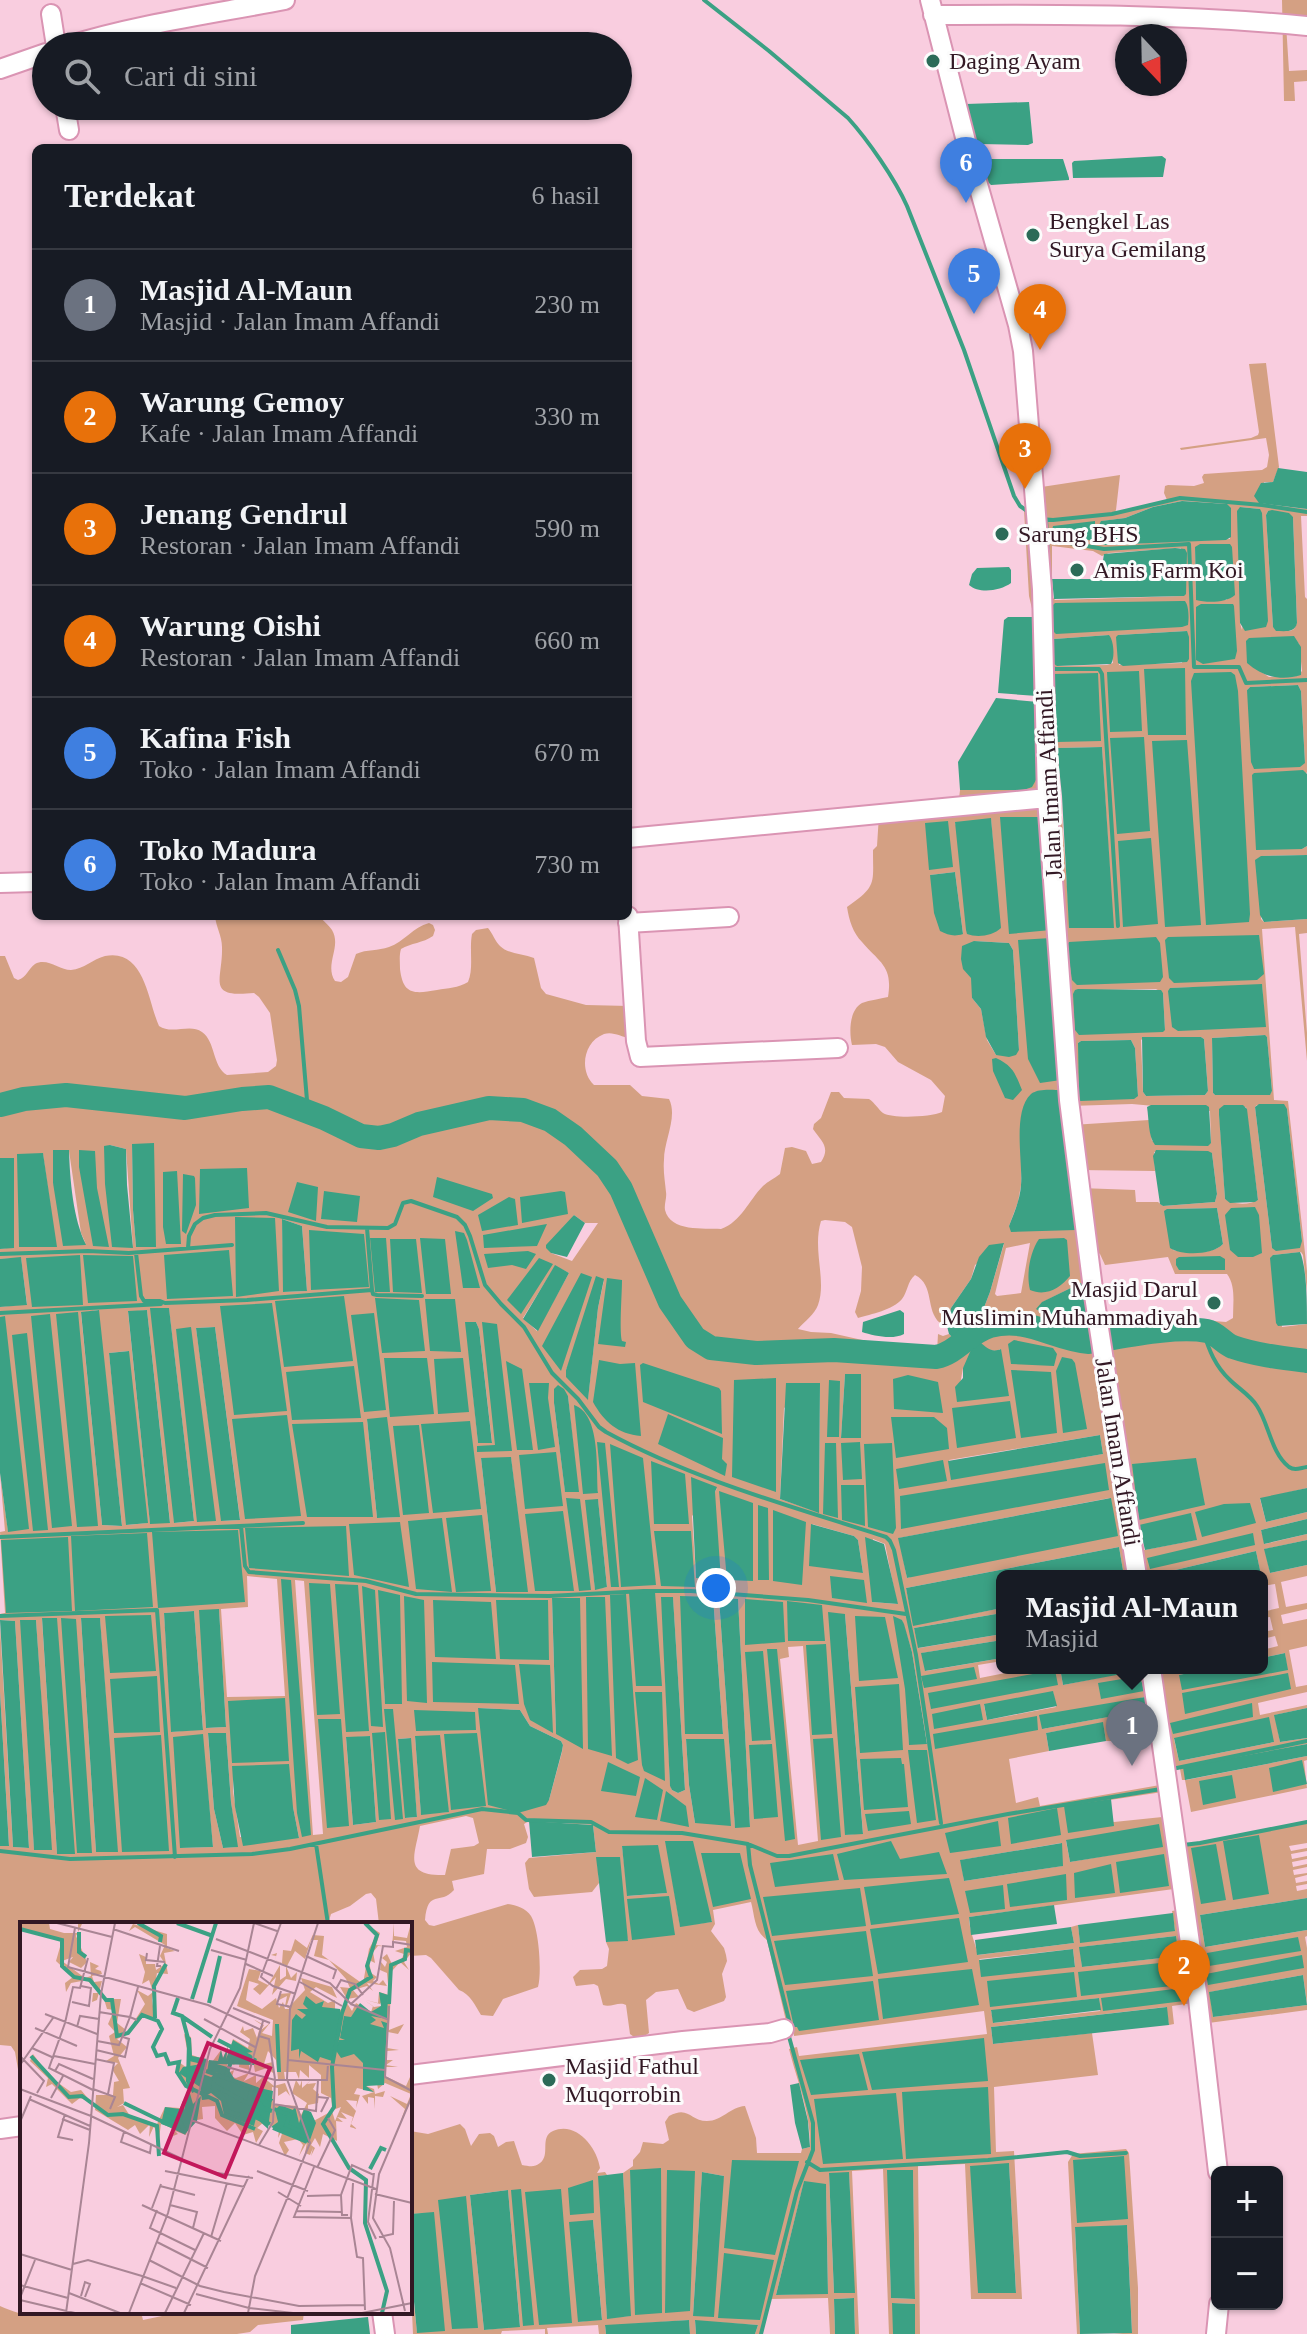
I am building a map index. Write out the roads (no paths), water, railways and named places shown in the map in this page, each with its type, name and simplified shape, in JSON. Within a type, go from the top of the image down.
[{"type":"street","points":[[114,32],[285,0]]},
{"type":"street","points":[[931,8],[1036,7],[1307,26]]},
{"type":"street","name":"Jalan Imam Affandi","points":[[931,8],[1018,325],[1027,386],[1042,589],[1047,798],[1069,1100],[1102,1351],[1136,1570]]},
{"type":"street","points":[[51,14],[54,32]]},
{"type":"street","points":[[0,69],[32,58]]},
{"type":"street","points":[[67,120],[69,130]]},
{"type":"street","points":[[632,838],[1047,798]]},
{"type":"street","points":[[0,883],[32,882]]},
{"type":"street","points":[[632,920],[729,917]]},
{"type":"street","points":[[628,920],[636,1041],[640,1057],[838,1048]]},
{"type":"street","points":[[1152,1674],[1198,1999],[1217,2166]]},
{"type":"street","points":[[412,2075],[784,2029]]},
{"type":"street","points":[[0,2129],[20,2126]]},
{"type":"street","points":[[1216,2334],[1218,2310]]},
{"type":"street","points":[[382,2314],[385,2334]]},
{"type":"waterway","points":[[704,0],[848,118],[888,172],[907,206],[964,350],[1014,496],[1020,506],[1030,513]]},
{"type":"waterway","points":[[1041,519],[1112,514],[1180,498],[1307,512]]},
{"type":"waterway","points":[[1046,520],[1048,553]]},
{"type":"waterway","points":[[1047,539],[1104,549],[1189,544],[1194,667],[1239,667],[1246,683],[1307,680]]},
{"type":"waterway","points":[[1051,666],[1055,669],[1099,669],[1102,674],[1118,926]]},
{"type":"waterway","points":[[278,950],[299,1006],[308,1112]]},
{"type":"waterway","points":[[0,1105],[66,1095],[185,1108],[269,1097],[361,1136],[379,1138],[419,1124],[489,1108],[523,1110],[550,1120],[573,1136],[607,1168],[621,1189],[670,1302],[695,1338],[711,1348],[756,1353],[834,1350],[936,1357],[990,1326],[1016,1324],[1089,1342],[1164,1331],[1207,1331],[1242,1350],[1307,1361]]},
{"type":"waterway","points":[[188,1248],[195,1224],[215,1215],[266,1213],[327,1227],[388,1228],[395,1224],[403,1203],[411,1201],[457,1217],[470,1236],[485,1285],[524,1327],[552,1373],[578,1399],[599,1427],[639,1449],[708,1478],[886,1537],[894,1550],[916,1655],[941,1823]]},
{"type":"waterway","points":[[367,1228],[372,1290]]},
{"type":"waterway","points":[[0,1254],[129,1253],[232,1245]]},
{"type":"waterway","points":[[136,1253],[144,1301],[247,1300],[372,1290],[377,1295],[422,1296]]},
{"type":"waterway","points":[[0,1313],[161,1304]]},
{"type":"waterway","points":[[1203,1331],[1220,1369],[1257,1406],[1283,1461],[1293,1469],[1307,1467]]},
{"type":"waterway","points":[[0,1537],[303,1523]]},
{"type":"waterway","points":[[241,1526],[245,1566],[249,1572],[366,1581],[416,1594],[549,1596],[691,1591],[808,1600],[906,1614]]},
{"type":"waterway","points":[[0,1616],[157,1610],[175,1857]]},
{"type":"waterway","points":[[1172,1769],[1307,1741]]},
{"type":"waterway","points":[[0,1851],[70,1859],[252,1854],[482,1809],[518,1813],[526,1820],[591,1822],[609,1832],[682,1833],[748,1844],[777,1856],[789,1856],[1008,1814],[1161,1789]]},
{"type":"waterway","points":[[1183,1845],[1307,1822]]},
{"type":"waterway","points":[[316,1844],[328,1922]]},
{"type":"waterway","points":[[748,1844],[750,1865],[790,2024]]},
{"type":"waterway","points":[[761,2334],[797,2191],[813,2150],[813,2123],[788,2033]]},
{"type":"waterway","points":[[807,2162],[820,2170],[1067,2152],[1080,2156],[1126,2153]]},
{"type":"place","name":"Daging Ayam","points":[[933,61]]},
{"type":"place","name":"Toko Madura","points":[[966,203]]},
{"type":"place","name":"Bengkel Las Surya Gemilang","points":[[1033,235]]},
{"type":"place","name":"Kafina Fish","points":[[974,314]]},
{"type":"place","name":"Warung Oishi","points":[[1040,350]]},
{"type":"place","name":"Jenang Gendrul","points":[[1025,489]]},
{"type":"place","name":"Sarung BHS","points":[[1002,534]]},
{"type":"place","name":"Amis Farm Koi","points":[[1077,570]]},
{"type":"place","name":"Masjid Darul Muslimin Muhammadiyah","points":[[1214,1303]]},
{"type":"place","name":"Masjid Al-Maun","points":[[1132,1766]]},
{"type":"place","name":"Warung Gemoy","points":[[1184,2006]]},
{"type":"place","name":"Masjid Fathul Muqorrobin","points":[[549,2080]]}]
